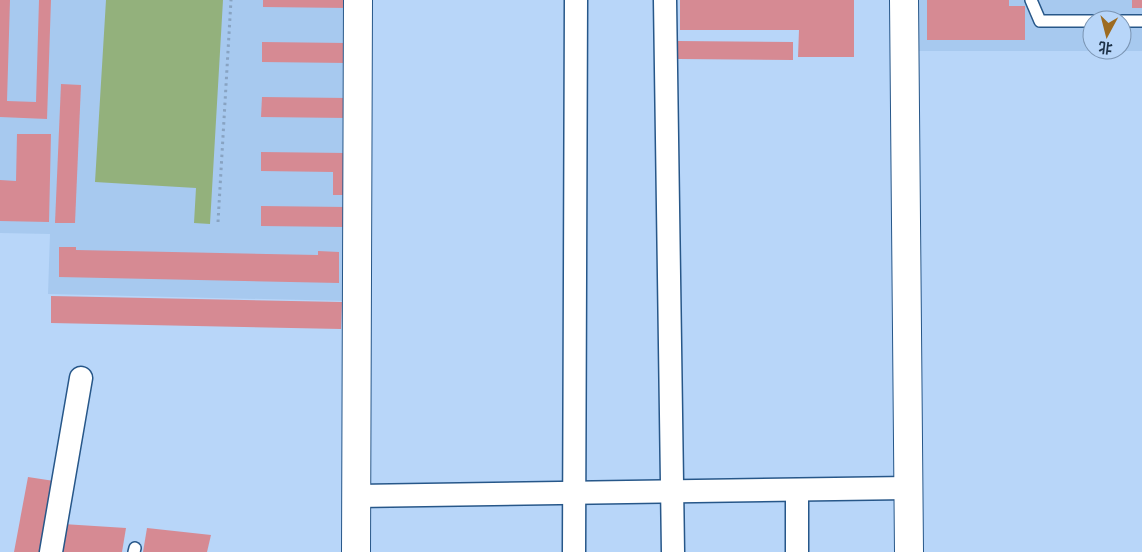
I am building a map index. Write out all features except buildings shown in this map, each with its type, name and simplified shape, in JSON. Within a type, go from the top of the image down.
[{"type":"street","points":[[356,552],[358,0]]},
{"type":"street","points":[[574,552],[576,0]]},
{"type":"street","points":[[666,0],[673,552]]},
{"type":"street","points":[[904,0],[909,552]]},
{"type":"street","points":[[51,552],[81,378]]},
{"type":"street","points":[[357,496],[908,488]]},
{"type":"street","points":[[797,490],[797,552]]},
{"type":"lane","points":[[1031,0],[1040,21],[1082,21]]},
{"type":"path","points":[[218,222],[230,0]]},
{"type":"shaded area","points":[[0,0],[350,0],[346,301],[48,294],[50,234],[0,233]]},
{"type":"shaded area","points":[[916,0],[1142,0],[1142,51],[1132,51],[1132,10],[1082,10],[1082,51],[917,51]]},
{"type":"green space","points":[[106,0],[223,0],[210,224],[194,223],[196,188],[95,182]]}]
